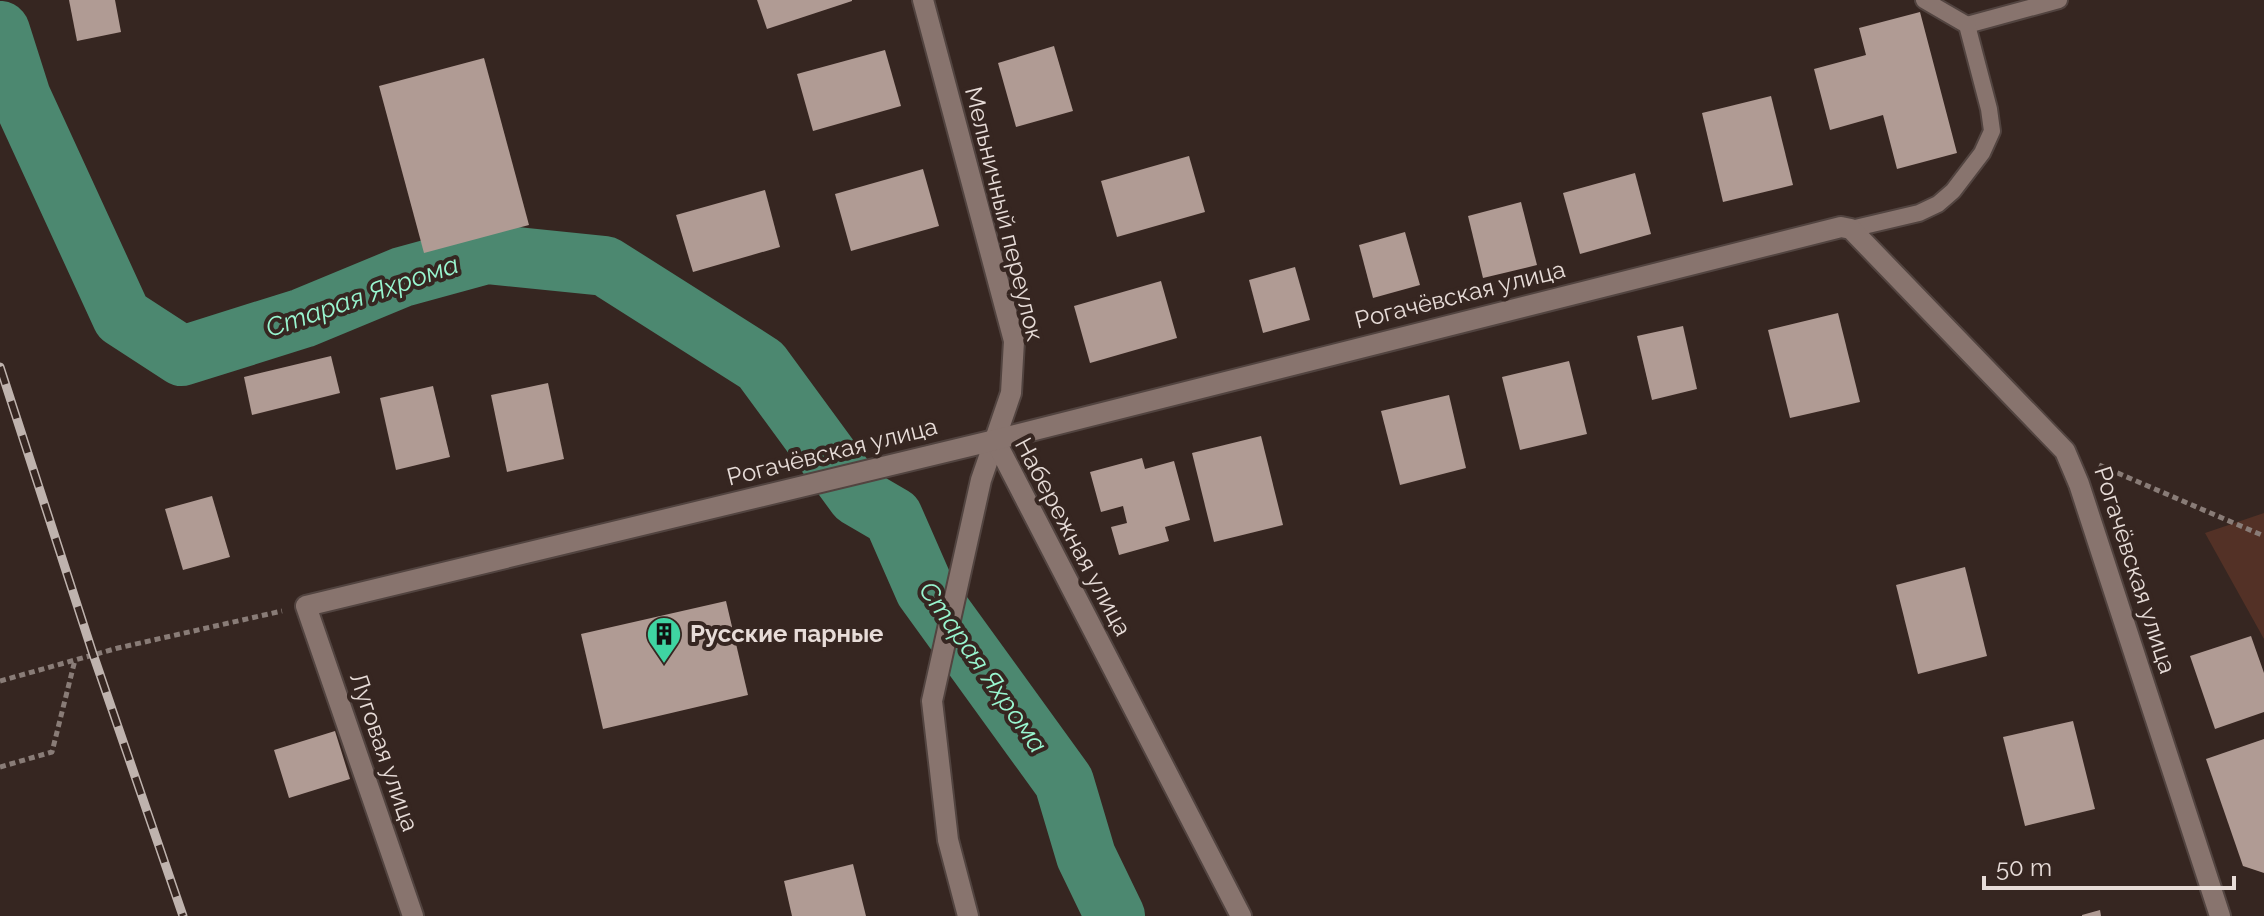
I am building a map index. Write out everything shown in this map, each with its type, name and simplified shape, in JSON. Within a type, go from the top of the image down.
[{"type":"street","name":"Мельничный переулок","points":[[923,0],[1014,341],[1011,393],[995,440]]},
{"type":"street","name":"Рогачёвская улица","points":[[306,606],[995,440],[1841,227],[1851,229],[2065,451],[2076,475],[2220,916]]},
{"type":"street","name":"Набережная улица","points":[[968,916],[948,840],[932,701],[981,480],[995,440]]},
{"type":"street","name":"Набережная улица","points":[[995,440],[1241,916]]},
{"type":"street","name":"Луговая улица","points":[[306,606],[413,916]]},
{"type":"lane","points":[[1851,229],[1919,213],[1938,204],[1953,191],[1982,153],[1992,131],[1967,25],[1924,0]]},
{"type":"lane","points":[[1967,25],[2059,0]]},
{"type":"path","points":[[2065,451],[2264,536]]},
{"type":"path","points":[[0,681],[118,648],[306,606]]},
{"type":"path","points":[[0,767],[52,752],[75,660]]},
{"type":"shaded area","points":[[2264,513],[2264,639],[2205,533]]},
{"type":"building","points":[[69,0],[115,0],[121,32],[77,41]]},
{"type":"building","points":[[757,0],[852,0],[852,1],[767,29]]},
{"type":"building","points":[[1920,12],[1957,153],[1897,169],[1883,115],[1830,130],[1814,69],[1866,55],[1859,28]]},
{"type":"building","points":[[1054,46],[1073,111],[1016,127],[998,63]]},
{"type":"building","points":[[885,50],[901,106],[813,131],[797,74]]},
{"type":"building","points":[[484,58],[529,225],[424,253],[379,86]]},
{"type":"building","points":[[1771,96],[1793,185],[1723,202],[1702,113]]},
{"type":"building","points":[[1189,156],[1205,212],[1117,237],[1101,181]]},
{"type":"building","points":[[923,169],[939,226],[851,251],[835,194]]},
{"type":"building","points":[[1635,173],[1651,234],[1580,254],[1563,193]]},
{"type":"building","points":[[765,190],[780,247],[693,272],[676,215]]},
{"type":"building","points":[[1521,202],[1537,265],[1483,278],[1468,216]]},
{"type":"building","points":[[1405,232],[1420,285],[1373,298],[1359,245]]},
{"type":"building","points":[[1295,267],[1310,320],[1263,333],[1249,280]]},
{"type":"building","points":[[1161,281],[1177,338],[1090,363],[1074,306]]},
{"type":"building","points":[[1838,313],[1860,402],[1790,418],[1768,330]]},
{"type":"building","points":[[1683,326],[1697,389],[1652,400],[1637,336]]},
{"type":"building","points":[[331,356],[340,393],[252,415],[244,377]]},
{"type":"building","points":[[1569,361],[1587,434],[1520,450],[1502,377]]},
{"type":"building","points":[[548,383],[564,459],[507,472],[491,395]]},
{"type":"building","points":[[433,386],[450,457],[396,470],[380,398]]},
{"type":"building","points":[[1449,395],[1466,468],[1400,485],[1381,411]]},
{"type":"building","points":[[1261,436],[1283,525],[1214,542],[1192,453]]},
{"type":"building","points":[[1142,458],[1145,469],[1174,461],[1190,520],[1165,527],[1169,541],[1119,555],[1111,527],[1127,523],[1123,506],[1101,512],[1090,472]]},
{"type":"building","points":[[212,496],[230,557],[183,570],[165,509]]},
{"type":"building","points":[[1965,567],[1987,656],[1918,674],[1896,585]]},
{"type":"building","name":"Русские парные","points":[[726,601],[748,695],[603,729],[581,634]]},
{"type":"building","points":[[2251,636],[2264,673],[2264,712],[2215,729],[2190,656]]},
{"type":"building","points":[[2073,721],[2095,809],[2025,826],[2003,737]]},
{"type":"building","points":[[335,731],[350,779],[289,798],[274,750]]},
{"type":"building","points":[[2264,739],[2264,873],[2243,866],[2206,759]]},
{"type":"building","points":[[853,864],[866,916],[792,916],[784,881]]},
{"type":"building","points":[[2100,910],[2101,916],[2082,916],[2082,915]]},
{"type":"waterway","name":"Старая Яхрома","points":[[0,31],[21,97],[122,317],[182,356],[303,318],[402,277],[486,254],[605,266],[761,365],[857,496],[893,517],[925,590],[1064,782],[1086,856],[1115,916]]},
{"type":"railway","points":[[0,367],[93,654],[183,916]]},
{"type":"place","name":"Русские парные","points":[[664,665]]}]
